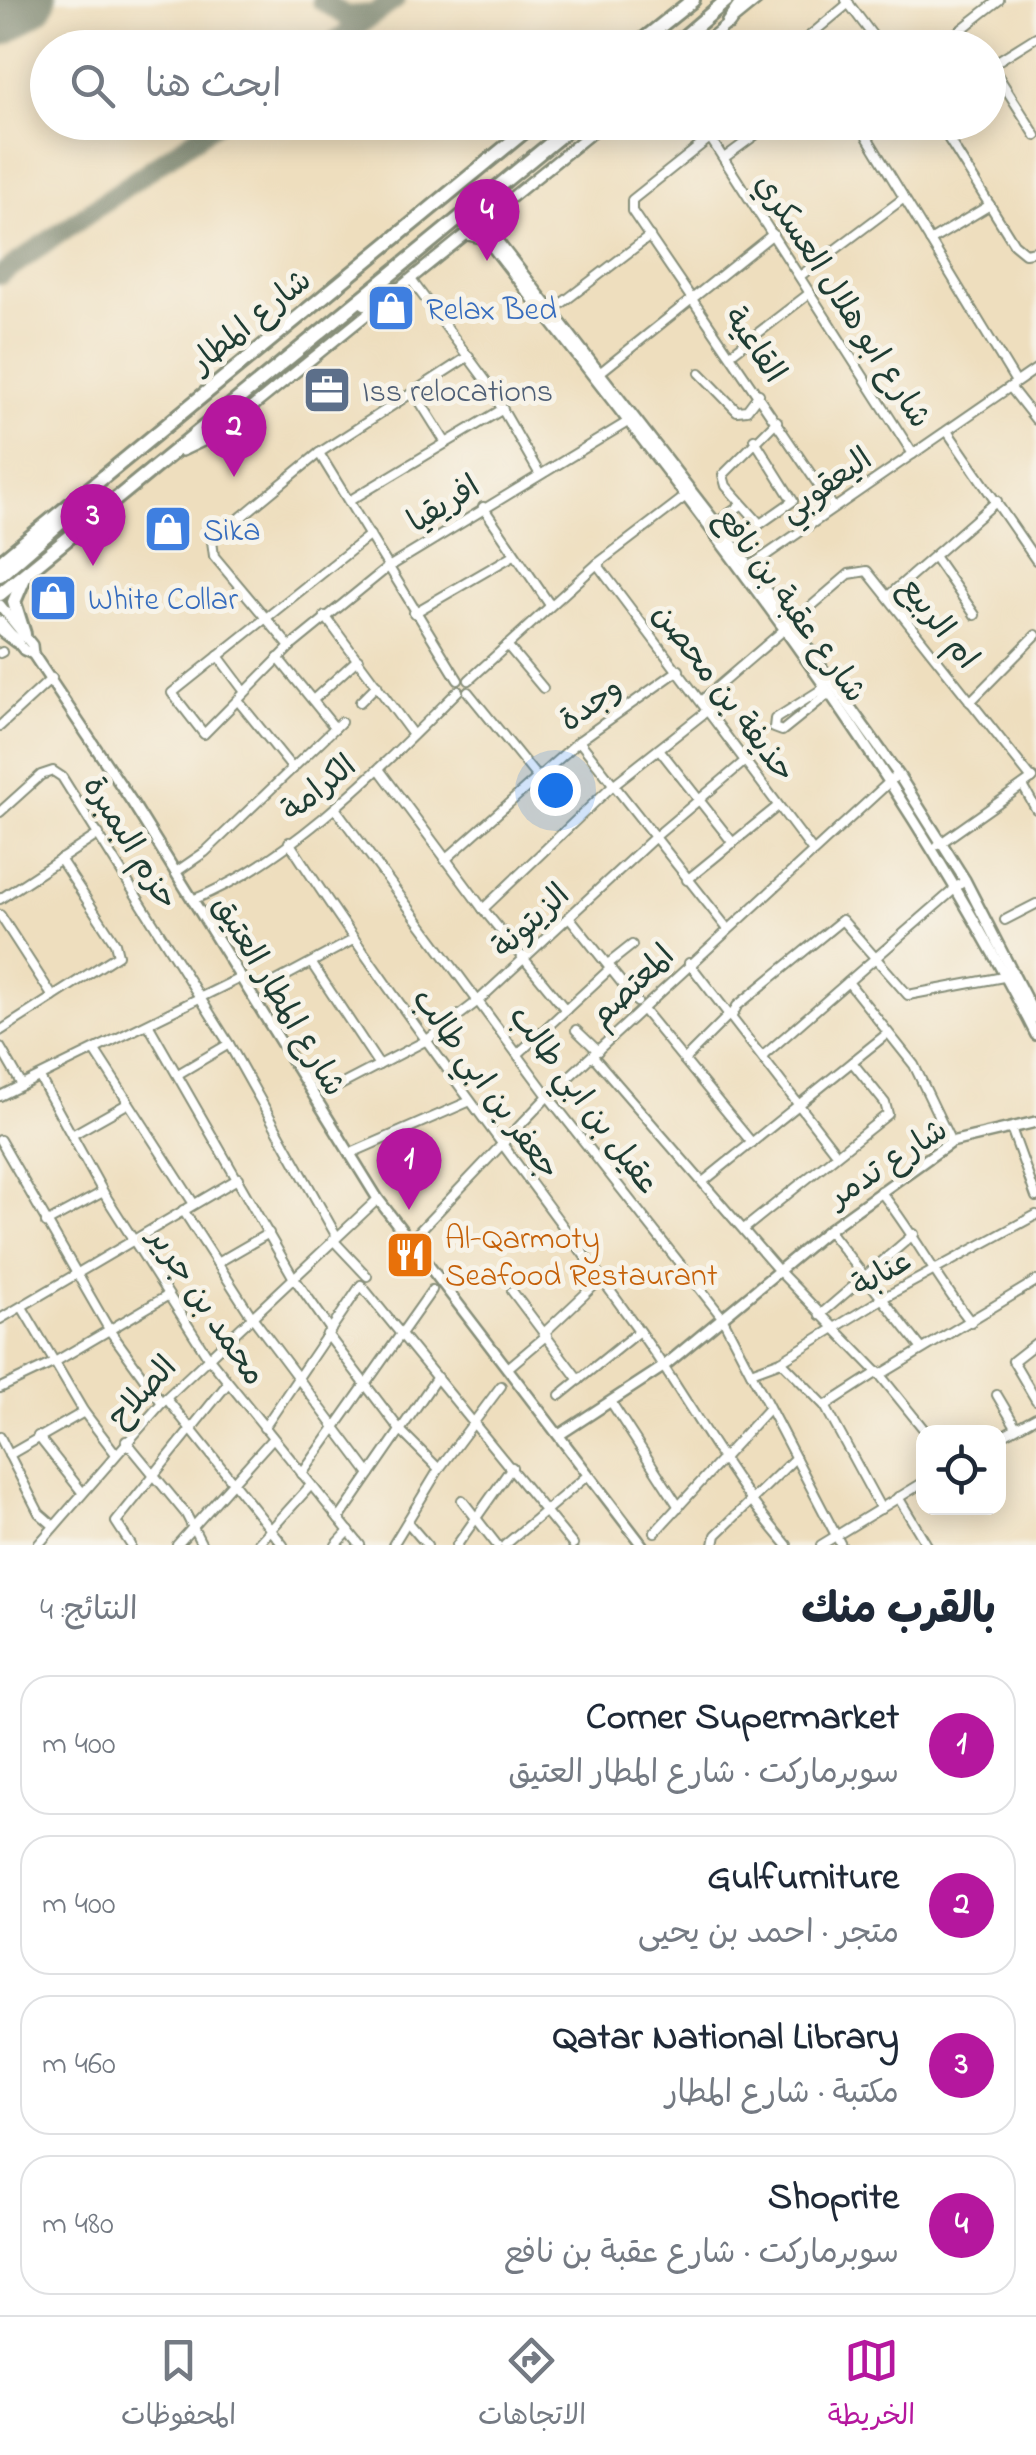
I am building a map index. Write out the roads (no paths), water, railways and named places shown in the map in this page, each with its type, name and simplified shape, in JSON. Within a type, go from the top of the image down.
[{"type":"highway","points":[[656,30],[693,0]]},
{"type":"highway","points":[[692,30],[727,0]]},
{"type":"highway","points":[[728,23],[744,0]]},
{"type":"highway","name":"شارع المطار","points":[[0,562],[514,140]]},
{"type":"highway","name":"شارع المطار","points":[[0,594],[555,140]]},
{"type":"highway","points":[[332,321],[380,294],[408,284]]},
{"type":"highway","points":[[0,575],[89,498],[127,456]]},
{"type":"highway","points":[[20,638],[14,598],[35,562]]},
{"type":"highway","points":[[0,628],[20,638]]},
{"type":"street","points":[[720,30],[757,0]]},
{"type":"street","points":[[961,30],[999,0]]},
{"type":"street","points":[[815,30],[847,2],[868,30]]},
{"type":"street","points":[[1006,56],[1036,37]]},
{"type":"street","points":[[1006,90],[1036,136]]},
{"type":"street","name":"شارع المطار","points":[[154,465],[220,434],[583,140]]},
{"type":"street","name":"القاعية","points":[[708,140],[632,200],[632,211],[834,508]]},
{"type":"street","name":"شارع ابو هلال العسكري","points":[[712,140],[913,454]]},
{"type":"street","points":[[724,158],[748,140]]},
{"type":"street","points":[[869,140],[1036,420]]},
{"type":"street","points":[[949,140],[1020,250],[1036,251]]},
{"type":"street","points":[[800,276],[904,198]]},
{"type":"street","points":[[930,241],[990,206]]},
{"type":"street","name":"شارع عقبة بن نافع","points":[[490,215],[492,234],[746,570],[938,845],[1010,976],[1036,1035]]},
{"type":"street","name":"شارع عقبة بن نافع","points":[[468,234],[486,239],[549,313]]},
{"type":"street","points":[[597,375],[772,234]]},
{"type":"street","points":[[549,313],[650,236]]},
{"type":"street","points":[[408,284],[469,356],[539,473]]},
{"type":"street","points":[[732,353],[810,293]]},
{"type":"street","points":[[290,647],[214,556],[212,541],[319,452],[469,356]]},
{"type":"street","name":"اليعقوبي","points":[[746,570],[1036,369]]},
{"type":"street","points":[[700,374],[737,412],[747,410],[759,394]]},
{"type":"street","points":[[414,392],[446,444]]},
{"type":"street","points":[[349,501],[503,409]]},
{"type":"street","name":"افريقيا","points":[[218,656],[172,693],[204,734],[290,647],[387,568],[630,420]]},
{"type":"street","points":[[754,439],[793,501],[760,524],[741,505],[723,476],[754,439],[777,421]]},
{"type":"street","points":[[948,430],[1036,560]]},
{"type":"street","points":[[319,452],[414,613],[463,680],[463,692],[536,776]]},
{"type":"street","points":[[463,680],[597,564],[687,495]]},
{"type":"street","points":[[888,596],[997,502]]},
{"type":"street","points":[[712,526],[741,505]]},
{"type":"street","points":[[483,507],[550,605]]},
{"type":"street","points":[[245,692],[218,656],[370,535]]},
{"type":"street","points":[[414,613],[514,554]]},
{"type":"street","points":[[934,556],[975,615]]},
{"type":"street","name":"حذيفة بن محصن","points":[[597,564],[812,850]]},
{"type":"street","name":"ام الربيع","points":[[702,700],[855,571],[867,571],[1034,777]]},
{"type":"street","name":"شارع المطار العتيق","points":[[0,605],[20,638]]},
{"type":"street","points":[[325,616],[413,735]]},
{"type":"street","name":"شارع المطار العتيق","points":[[0,620],[52,678],[378,1199],[642,1545]]},
{"type":"street","name":"شارع عقبة بن نافع","points":[[786,626],[826,691],[893,778]]},
{"type":"street","points":[[970,702],[1036,635]]},
{"type":"street","points":[[507,645],[543,688]]},
{"type":"street","points":[[278,658],[312,700],[358,659]]},
{"type":"street","name":"وجدة","points":[[445,860],[578,741],[678,670]]},
{"type":"street","points":[[0,726],[52,678]]},
{"type":"street","points":[[360,702],[378,685]]},
{"type":"street","points":[[826,691],[784,730],[774,728],[776,719],[826,691]]},
{"type":"street","name":"الكرامة","points":[[192,900],[289,842],[334,808],[463,692]]},
{"type":"street","name":"الكرامة","points":[[176,872],[205,852],[338,725],[312,700]]},
{"type":"street","points":[[239,702],[293,769]]},
{"type":"street","points":[[482,909],[613,785],[708,710]]},
{"type":"street","points":[[578,741],[727,928]]},
{"type":"street","points":[[660,749],[733,843]]},
{"type":"street","name":"الزيتونة","points":[[331,1090],[427,1040],[478,1001],[745,761]]},
{"type":"street","points":[[379,770],[482,909],[566,1010]]},
{"type":"street","name":"حزم البمبرة","points":[[0,812],[42,775],[53,772],[62,777],[229,1044],[335,1238],[367,1276]]},
{"type":"street","points":[[938,845],[1034,777]]},
{"type":"street","name":"المعتصم","points":[[408,1242],[548,1096],[893,778]]},
{"type":"street","points":[[1023,786],[1036,808]]},
{"type":"street","points":[[687,880],[778,806]]},
{"type":"street","name":"عقيل بن ابي طالب","points":[[334,808],[548,1096],[722,1317],[841,1545]]},
{"type":"street","points":[[0,899],[99,834]]},
{"type":"street","name":"جعفر بن ابي طالب","points":[[289,842],[353,940],[498,1144],[639,1331],[720,1461],[787,1545]]},
{"type":"street","points":[[0,1030],[113,960],[118,951],[60,859]]},
{"type":"street","points":[[764,1055],[961,883]]},
{"type":"street","points":[[1005,920],[1036,904]]},
{"type":"street","points":[[0,915],[53,997]]},
{"type":"street","points":[[570,918],[637,1002]]},
{"type":"street","points":[[684,1060],[737,1006],[837,921],[850,924],[901,991],[917,997],[1010,976]]},
{"type":"street","points":[[270,985],[353,940]]},
{"type":"street","points":[[518,1054],[632,945]]},
{"type":"street","points":[[689,963],[764,1055],[836,1153]]},
{"type":"street","points":[[312,964],[379,1065]]},
{"type":"street","name":"شارع عقبة بن نافع","points":[[1010,976],[1036,1018]]},
{"type":"street","points":[[0,1096],[240,978]]},
{"type":"street","points":[[848,982],[914,1064],[951,1142]]},
{"type":"street","points":[[1024,994],[1036,987]]},
{"type":"street","points":[[644,1011],[752,1144]]},
{"type":"street","points":[[149,1026],[292,1276],[365,1385],[400,1430],[439,1470]]},
{"type":"street","points":[[576,1030],[778,1270],[879,1373],[920,1425]]},
{"type":"street","points":[[704,1181],[888,1033]]},
{"type":"street","points":[[178,1074],[229,1044]]},
{"type":"street","points":[[0,1046],[22,1085]]},
{"type":"street","points":[[96,1052],[194,1204]]},
{"type":"street","points":[[744,1229],[888,1110],[852,1062]]},
{"type":"street","name":"محمد بن جرير","points":[[40,1078],[166,1296],[228,1383],[360,1545]]},
{"type":"street","points":[[348,1154],[468,1102]]},
{"type":"street","points":[[72,1135],[127,1104]]},
{"type":"street","name":"شارع تدمر","points":[[559,1435],[663,1366],[828,1230],[951,1142],[1036,1122]]},
{"type":"street","points":[[1011,1128],[1036,1197]]},
{"type":"street","points":[[0,1140],[110,1331],[282,1545]]},
{"type":"street","points":[[0,1319],[239,1178]]},
{"type":"street","points":[[880,1191],[914,1234],[932,1272],[971,1322]]},
{"type":"street","points":[[46,1222],[103,1192]]},
{"type":"street","name":"الصلاح","points":[[38,1545],[164,1400],[250,1314],[378,1199]]},
{"type":"street","points":[[182,1210],[250,1314],[370,1474]]},
{"type":"street","name":"عنابة","points":[[750,1372],[782,1361],[883,1298],[1036,1215]]},
{"type":"street","points":[[828,1230],[922,1349]]},
{"type":"street","points":[[216,1263],[268,1233]]},
{"type":"street","points":[[820,1315],[914,1234]]},
{"type":"street","points":[[509,1367],[600,1280]]},
{"type":"street","points":[[825,1406],[1036,1281]]},
{"type":"street","points":[[264,1428],[361,1285],[571,1544]]},
{"type":"street","points":[[302,1474],[432,1290]]},
{"type":"street","points":[[512,1291],[579,1380]]},
{"type":"street","points":[[0,1388],[53,1364],[166,1296]]},
{"type":"street","points":[[22,1306],[53,1364],[116,1454]]},
{"type":"street","points":[[560,1395],[639,1331]]},
{"type":"street","points":[[1036,1343],[1013,1361],[1036,1400]]},
{"type":"street","points":[[782,1361],[825,1406],[881,1509]]},
{"type":"street","points":[[339,1520],[437,1377]]},
{"type":"street","points":[[130,1545],[116,1522],[228,1383]]},
{"type":"street","points":[[393,1545],[439,1470],[501,1386]]},
{"type":"street","points":[[997,1396],[1016,1427]]},
{"type":"street","points":[[611,1402],[679,1507]]},
{"type":"street","points":[[654,1532],[769,1408]]},
{"type":"street","points":[[9,1455],[84,1412]]},
{"type":"street","points":[[1006,1433],[1036,1417]]},
{"type":"street","points":[[38,1436],[82,1492]]},
{"type":"street","points":[[0,1438],[57,1545]]},
{"type":"street","points":[[177,1545],[272,1439]]},
{"type":"street","points":[[126,1441],[186,1514],[202,1545]]},
{"type":"street","points":[[714,1545],[713,1538],[795,1458]]},
{"type":"street","points":[[457,1545],[512,1468]]},
{"type":"street","points":[[506,1545],[588,1475]]},
{"type":"street","points":[[257,1545],[311,1485]]},
{"type":"street","points":[[821,1545],[916,1487]]},
{"type":"street","points":[[898,1497],[927,1545]]},
{"type":"street","points":[[462,1500],[497,1545]]},
{"type":"street","points":[[408,1522],[427,1545]]},
{"type":"street","points":[[336,1545],[349,1531]]},
{"type":"place","name":"Shoprite","points":[[487,261]]},
{"type":"place","name":"Relax Bed","points":[[391,308]]},
{"type":"place","name":"Iss relocations","points":[[327,390]]},
{"type":"place","name":"Gulfurniture","points":[[234,477]]},
{"type":"place","name":"Sika","points":[[168,529]]},
{"type":"place","name":"Qatar National Library","points":[[93,566]]},
{"type":"place","name":"White Collar","points":[[53,598]]},
{"type":"place","name":"Corner Supermarket","points":[[409,1210]]},
{"type":"place","name":"Al-Qarmoty Seafood Restaurant","points":[[410,1255]]}]
